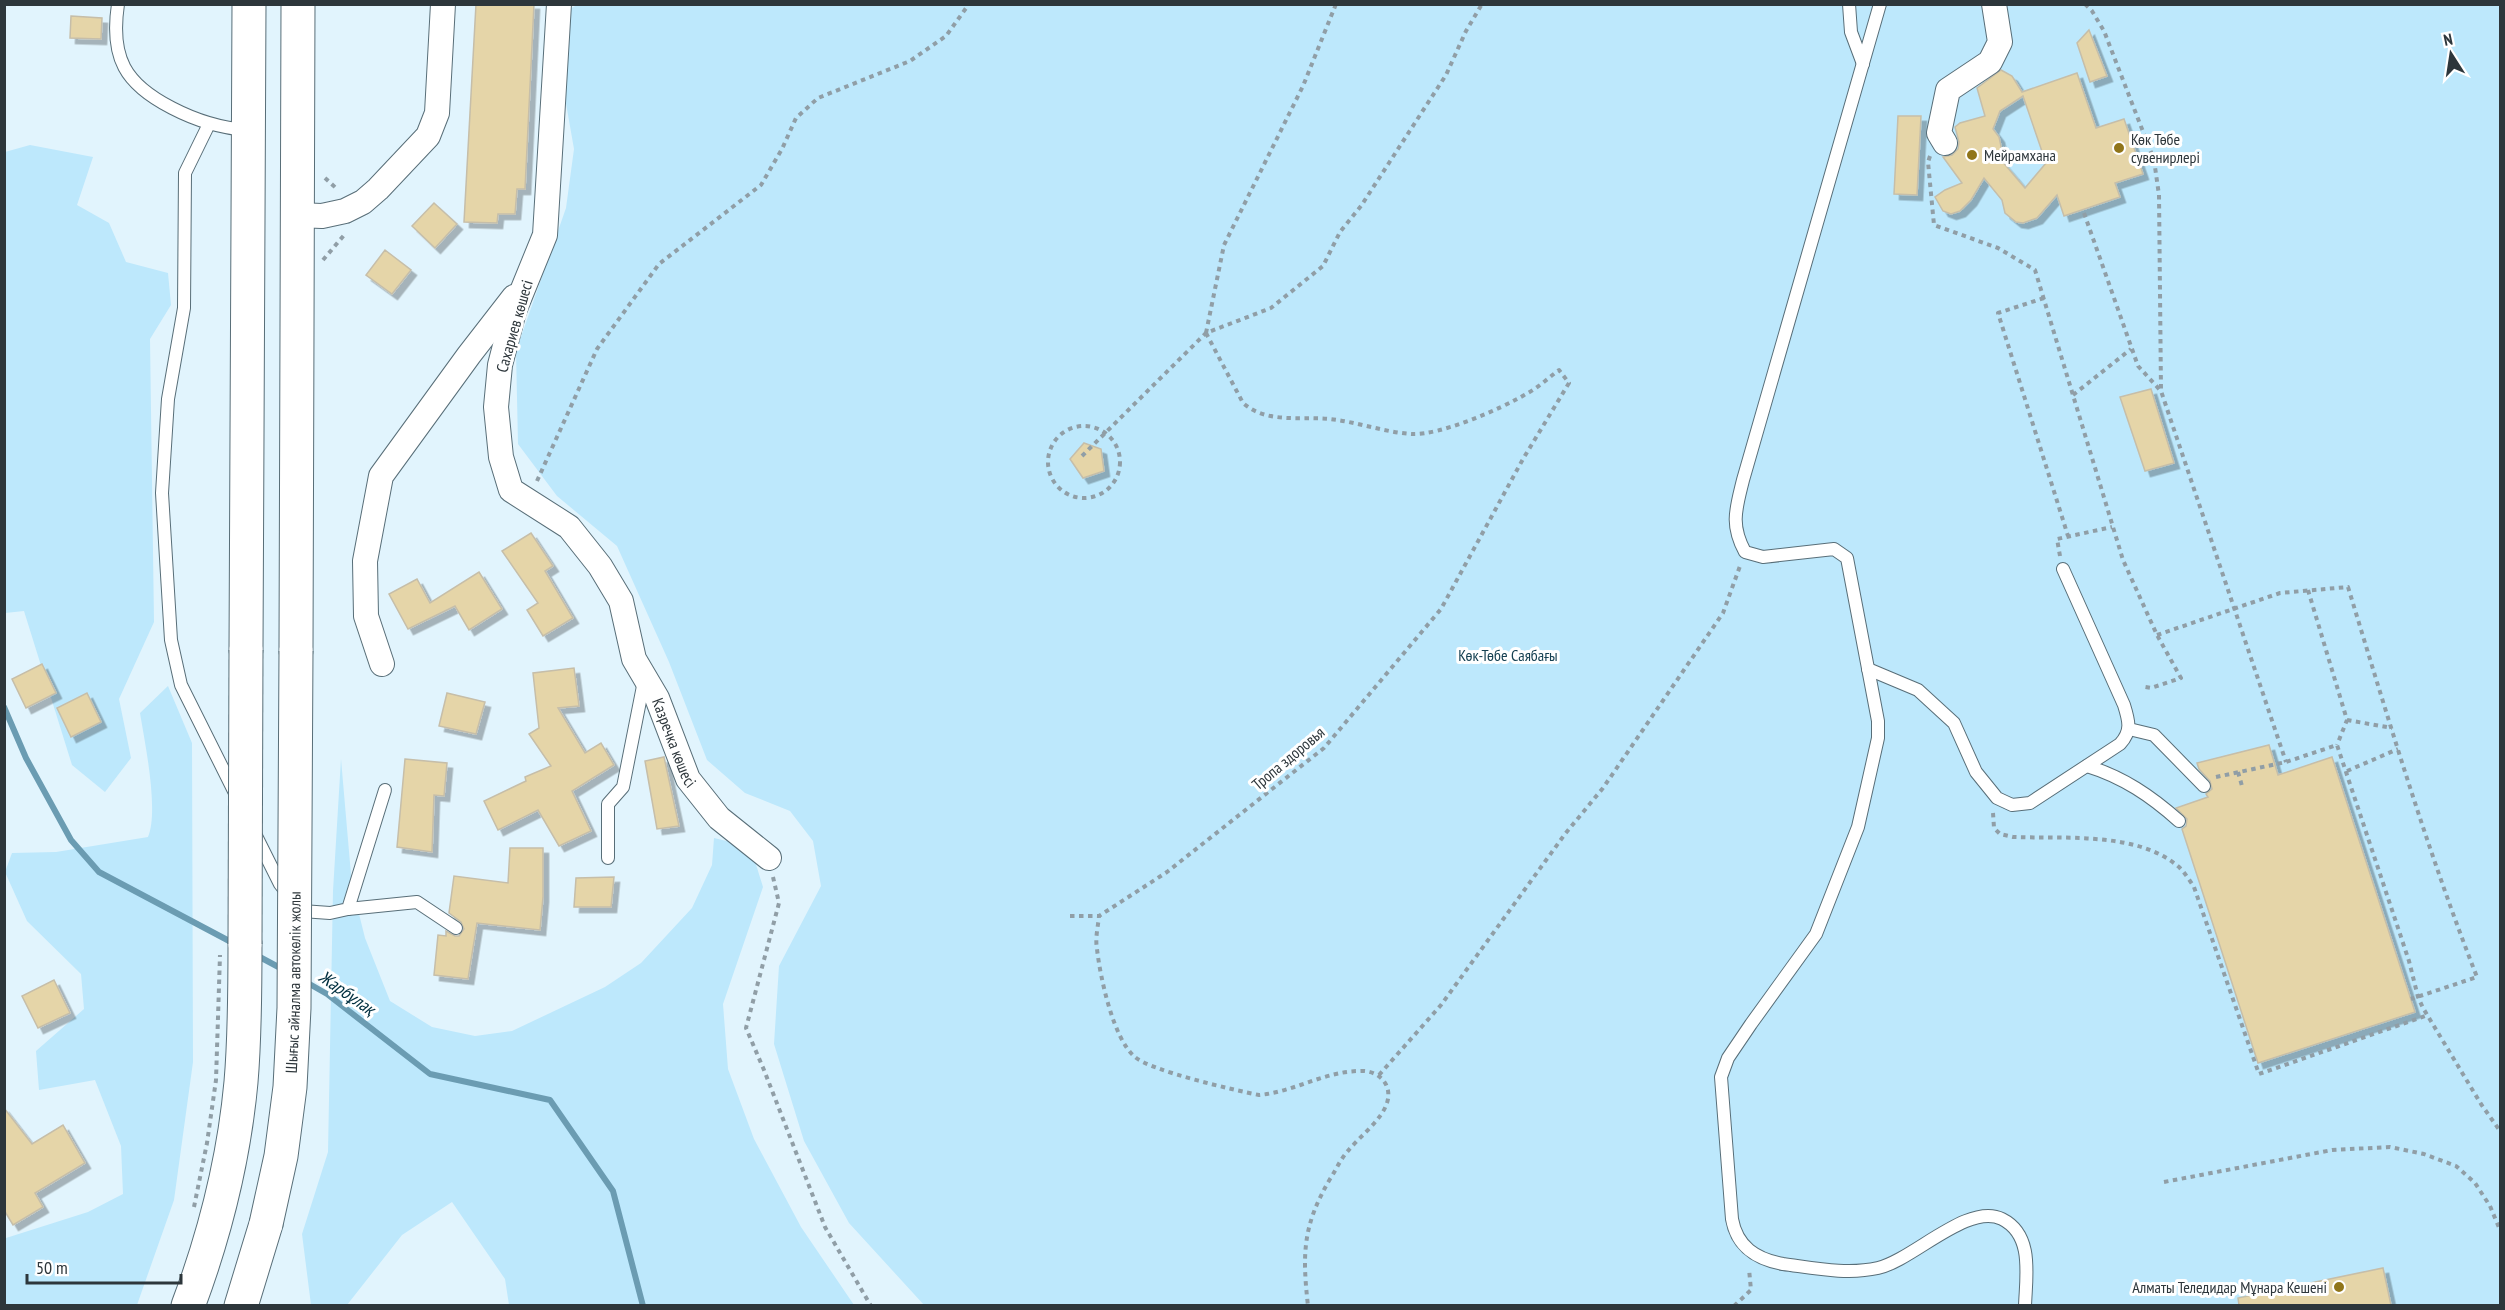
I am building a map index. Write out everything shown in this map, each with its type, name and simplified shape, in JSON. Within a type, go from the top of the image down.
[{"type":"main road","points":[[188,1305],[201,1272],[218,1213],[232,1148],[242,1061],[245,996],[249,4]]},
{"type":"main road","name":"Шығыс айналма автокөлік жолы","points":[[241,1305],[266,1224],[281,1156],[291,1064],[294,1008],[298,4]]},
{"type":"street","points":[[297,216],[345,211],[363,202],[428,136],[436,113],[443,4]]},
{"type":"street","name":"Сахариев көшесі","points":[[559,4],[545,236],[514,311],[500,365],[496,407],[501,457],[511,490],[569,528],[600,566],[621,601]]},
{"type":"street","points":[[1942,138],[1948,90],[1990,62],[2000,42],[1994,4]]},
{"type":"street","points":[[382,664],[366,616],[365,561],[381,476],[476,345],[525,284]]},
{"type":"street","name":"Казречка көшесі","points":[[621,601],[634,659],[657,698],[688,779],[699,797],[719,818],[769,858]]},
{"type":"lane","points":[[118,4],[115,25],[120,60],[132,81],[149,97],[193,119],[223,128],[248,130]]},
{"type":"lane","points":[[1849,4],[1851,32],[1863,64]]},
{"type":"lane","points":[[1880,4],[1736,508],[1736,535],[1745,552],[1763,557],[1834,549],[1847,558],[1878,721],[1878,738],[1858,827],[1836,888],[1816,934],[1728,1058],[1721,1077],[1732,1219],[1735,1233],[1747,1250],[1770,1262],[1820,1269],[1859,1271],[1880,1268],[1899,1261],[1956,1226],[1978,1216],[1995,1216],[2017,1230],[2023,1239],[2026,1274],[2025,1305]]},
{"type":"lane","points":[[208,124],[186,172],[184,308],[168,399],[162,493],[171,640],[181,685],[280,884],[302,911],[330,913],[417,902],[456,928]]},
{"type":"lane","points":[[1868,669],[1918,690],[1954,723],[1976,772],[1997,798],[2012,805],[2030,802],[2120,744],[2128,735],[2129,729],[2124,705],[2063,569]]},
{"type":"lane","points":[[608,858],[608,804],[623,787],[644,677]]},
{"type":"lane","points":[[2129,729],[2154,735],[2207,782]]},
{"type":"lane","points":[[2087,766],[2110,773],[2153,797],[2179,821]]},
{"type":"lane","points":[[348,909],[386,790]]},
{"type":"path","points":[[528,501],[597,349],[659,264],[761,185],[782,149],[796,118],[818,98],[910,61],[946,36],[969,4]]},
{"type":"path","points":[[1206,333],[1224,245],[1303,86],[1336,4]]},
{"type":"path","points":[[1082,456],[1206,333],[1271,308],[1323,266],[1340,232],[1362,206],[1446,75],[1466,31],[1482,4]]},
{"type":"path","points":[[2085,4],[2104,31],[2154,160],[2159,195],[2161,390],[2286,762]]},
{"type":"path","points":[[1942,138],[1928,162],[1934,225],[1998,248],[2035,270],[2122,560],[2157,635],[2181,678],[2151,688],[2145,687]]},
{"type":"path","points":[[2084,213],[2138,366],[2161,390]]},
{"type":"path","points":[[2043,298],[1998,313],[2068,536]]},
{"type":"path","name":"Тропа здоровья","points":[[1099,916],[1167,872],[1324,748],[1441,609],[1523,459],[1569,383],[1559,370],[1526,394],[1435,432],[1412,434],[1332,419],[1274,417],[1251,410],[1243,403],[1206,333]]},
{"type":"path","points":[[2073,395],[2131,349]]},
{"type":"path","points":[[1094,426],[1105,432],[1114,441],[1119,452],[1118,476],[1101,494],[1090,498],[1077,498],[1066,493],[1056,485],[1050,473],[1048,461],[1050,448],[1068,429],[1094,426]]},
{"type":"path","points":[[2063,569],[2056,539],[2112,526]]},
{"type":"path","points":[[1379,1075],[1441,1005],[1565,834],[1603,788],[1723,613],[1745,552]]},
{"type":"path","points":[[2157,635],[2280,593],[2348,587],[2398,749],[2457,927],[2477,977],[2411,999]]},
{"type":"path","points":[[2308,590],[2347,720],[2337,745],[2409,961],[2418,997],[2481,1104],[2500,1131]]},
{"type":"path","points":[[2347,720],[2392,728]]},
{"type":"path","points":[[2207,782],[2238,772],[2286,762],[2337,745]]},
{"type":"path","points":[[2347,771],[2398,749]]},
{"type":"path","points":[[2238,772],[2242,786]]},
{"type":"path","points":[[1997,798],[1992,819],[1994,828],[2000,834],[2013,837],[2113,841],[2138,845],[2160,855],[2180,869],[2194,887],[2259,1074],[2428,1015]]},
{"type":"path","points":[[769,858],[779,903],[746,1028],[825,1227],[871,1305]]},
{"type":"path","points":[[1070,916],[1099,916],[1096,946],[1103,984],[1118,1028],[1134,1056],[1151,1066],[1259,1095],[1276,1093],[1338,1073],[1360,1071],[1379,1075],[1389,1092],[1387,1104],[1346,1153],[1318,1199],[1311,1216],[1304,1254],[1308,1305]]},
{"type":"path","points":[[2164,1182],[2332,1150],[2390,1147],[2424,1154],[2456,1166],[2475,1183],[2490,1206],[2500,1230]]},
{"type":"path","points":[[1734,1305],[1751,1290],[1747,1250]]},
{"type":"green space","name":"Көк-Төбе Саябағы","points":[[577,5],[2500,5],[2500,1305],[924,1305],[849,1223],[804,1141],[774,1044],[779,966],[821,886],[813,841],[790,811],[745,793],[707,760],[669,662],[617,546],[557,496],[518,444],[516,351],[566,208],[574,149],[558,58],[568,10]]},
{"type":"green space","points":[[30,145],[93,157],[77,205],[109,223],[126,262],[168,273],[171,305],[150,339],[154,622],[119,699],[131,758],[105,792],[72,765],[24,611],[5,613],[5,152]]},
{"type":"green space","points":[[168,686],[192,743],[193,1062],[174,1200],[137,1305],[5,1305],[6,1238],[88,1212],[123,1194],[121,1146],[95,1080],[39,1090],[36,1051],[84,1009],[81,974],[27,921],[5,872],[12,853],[56,852],[148,837],[151,825],[152,794],[140,713]]},
{"type":"green space","points":[[341,759],[352,886],[365,938],[390,1001],[432,1027],[475,1036],[512,1031],[605,987],[641,963],[692,908],[712,865],[714,838],[739,844],[754,858],[763,887],[723,1004],[728,1069],[754,1139],[801,1227],[854,1305],[509,1305],[505,1279],[452,1202],[402,1235],[347,1305],[311,1305],[302,1234],[328,1152],[333,891]]},
{"type":"building","points":[[476,4],[534,4],[525,189],[517,189],[515,214],[498,214],[497,223],[464,222]]},
{"type":"building","points":[[71,16],[102,18],[101,39],[70,38]]},
{"type":"building","points":[[2089,30],[2107,76],[2090,82],[2077,43]]},
{"type":"building","points":[[2001,70],[2012,76],[2022,92],[2077,73],[2096,128],[2124,119],[2143,174],[2115,183],[2120,197],[2064,216],[2057,195],[2037,218],[2023,223],[2016,222],[2005,213],[2002,200],[1984,178],[1971,200],[1960,211],[1951,214],[1943,211],[1935,197],[1962,183],[1943,157],[1952,155],[1958,149],[1959,142],[1955,127],[1960,123],[1985,116],[1977,88]],"holes":[[[2023,96],[2046,163],[2025,188],[2001,160],[1999,137],[1993,129],[2000,111]]]},
{"type":"building","points":[[1898,116],[1921,116],[1917,195],[1894,194]]},
{"type":"building","points":[[434,203],[457,224],[435,248],[412,226]]},
{"type":"building","points":[[385,250],[411,270],[392,294],[366,275]]},
{"type":"building","points":[[2151,389],[2174,463],[2145,471],[2120,397]]},
{"type":"building","points":[[1084,443],[1101,449],[1104,471],[1083,478],[1070,459]]},
{"type":"building","points":[[531,533],[553,566],[545,571],[573,618],[543,636],[527,610],[538,603],[502,551]]},
{"type":"building","points":[[479,572],[502,609],[469,630],[455,606],[408,629],[389,594],[417,579],[430,603]]},
{"type":"building","points":[[42,664],[56,693],[26,708],[12,679]]},
{"type":"building","points":[[574,668],[579,706],[558,708],[585,753],[601,743],[614,765],[572,791],[591,831],[559,846],[538,810],[498,830],[484,801],[526,781],[525,777],[551,766],[529,734],[539,728],[533,673]]},
{"type":"building","points":[[87,693],[101,722],[71,737],[57,708]]},
{"type":"building","points":[[447,693],[485,702],[476,734],[439,726]]},
{"type":"building","points":[[2269,745],[2278,775],[2332,757],[2415,1012],[2258,1063],[2182,829],[2186,826],[2187,819],[2176,808],[2208,797],[2206,794],[2212,789],[2210,781],[2199,769],[2197,763]]},
{"type":"building","points":[[664,757],[679,826],[657,829],[645,761]]},
{"type":"building","points":[[405,759],[447,763],[444,796],[434,795],[432,852],[397,847]]},
{"type":"building","points":[[510,848],[543,848],[540,930],[477,923],[468,979],[434,975],[438,935],[446,936],[446,931],[459,936],[464,929],[461,922],[449,913],[454,876],[508,883]]},
{"type":"building","points":[[614,877],[611,907],[574,907],[576,878]]},
{"type":"building","points":[[54,980],[70,1013],[38,1028],[22,996]]},
{"type":"building","points":[[4,1108],[32,1144],[63,1125],[85,1163],[35,1193],[43,1207],[13,1225],[4,1210]]},
{"type":"building","name":"Алматы Теледидар Мұнара Кешені","points":[[2383,1268],[2391,1305],[2239,1305],[2238,1298]]},
{"type":"waterway","name":"Жарбұлақ","points":[[4,707],[26,758],[71,840],[99,872],[233,943]]},
{"type":"waterway","name":"Жарбұлақ","points":[[256,955],[284,970]]},
{"type":"waterway","name":"Жарбұлақ","points":[[306,982],[327,994],[430,1074],[550,1100],[613,1191],[643,1306]]},
{"type":"place","name":"Көк Төбе сувенирлері","points":[[2119,148]]},
{"type":"place","name":"Мейрамхана","points":[[1972,155]]},
{"type":"place","name":"Алматы Теледидар Мұнара Кешені","points":[[2339,1287]]}]
